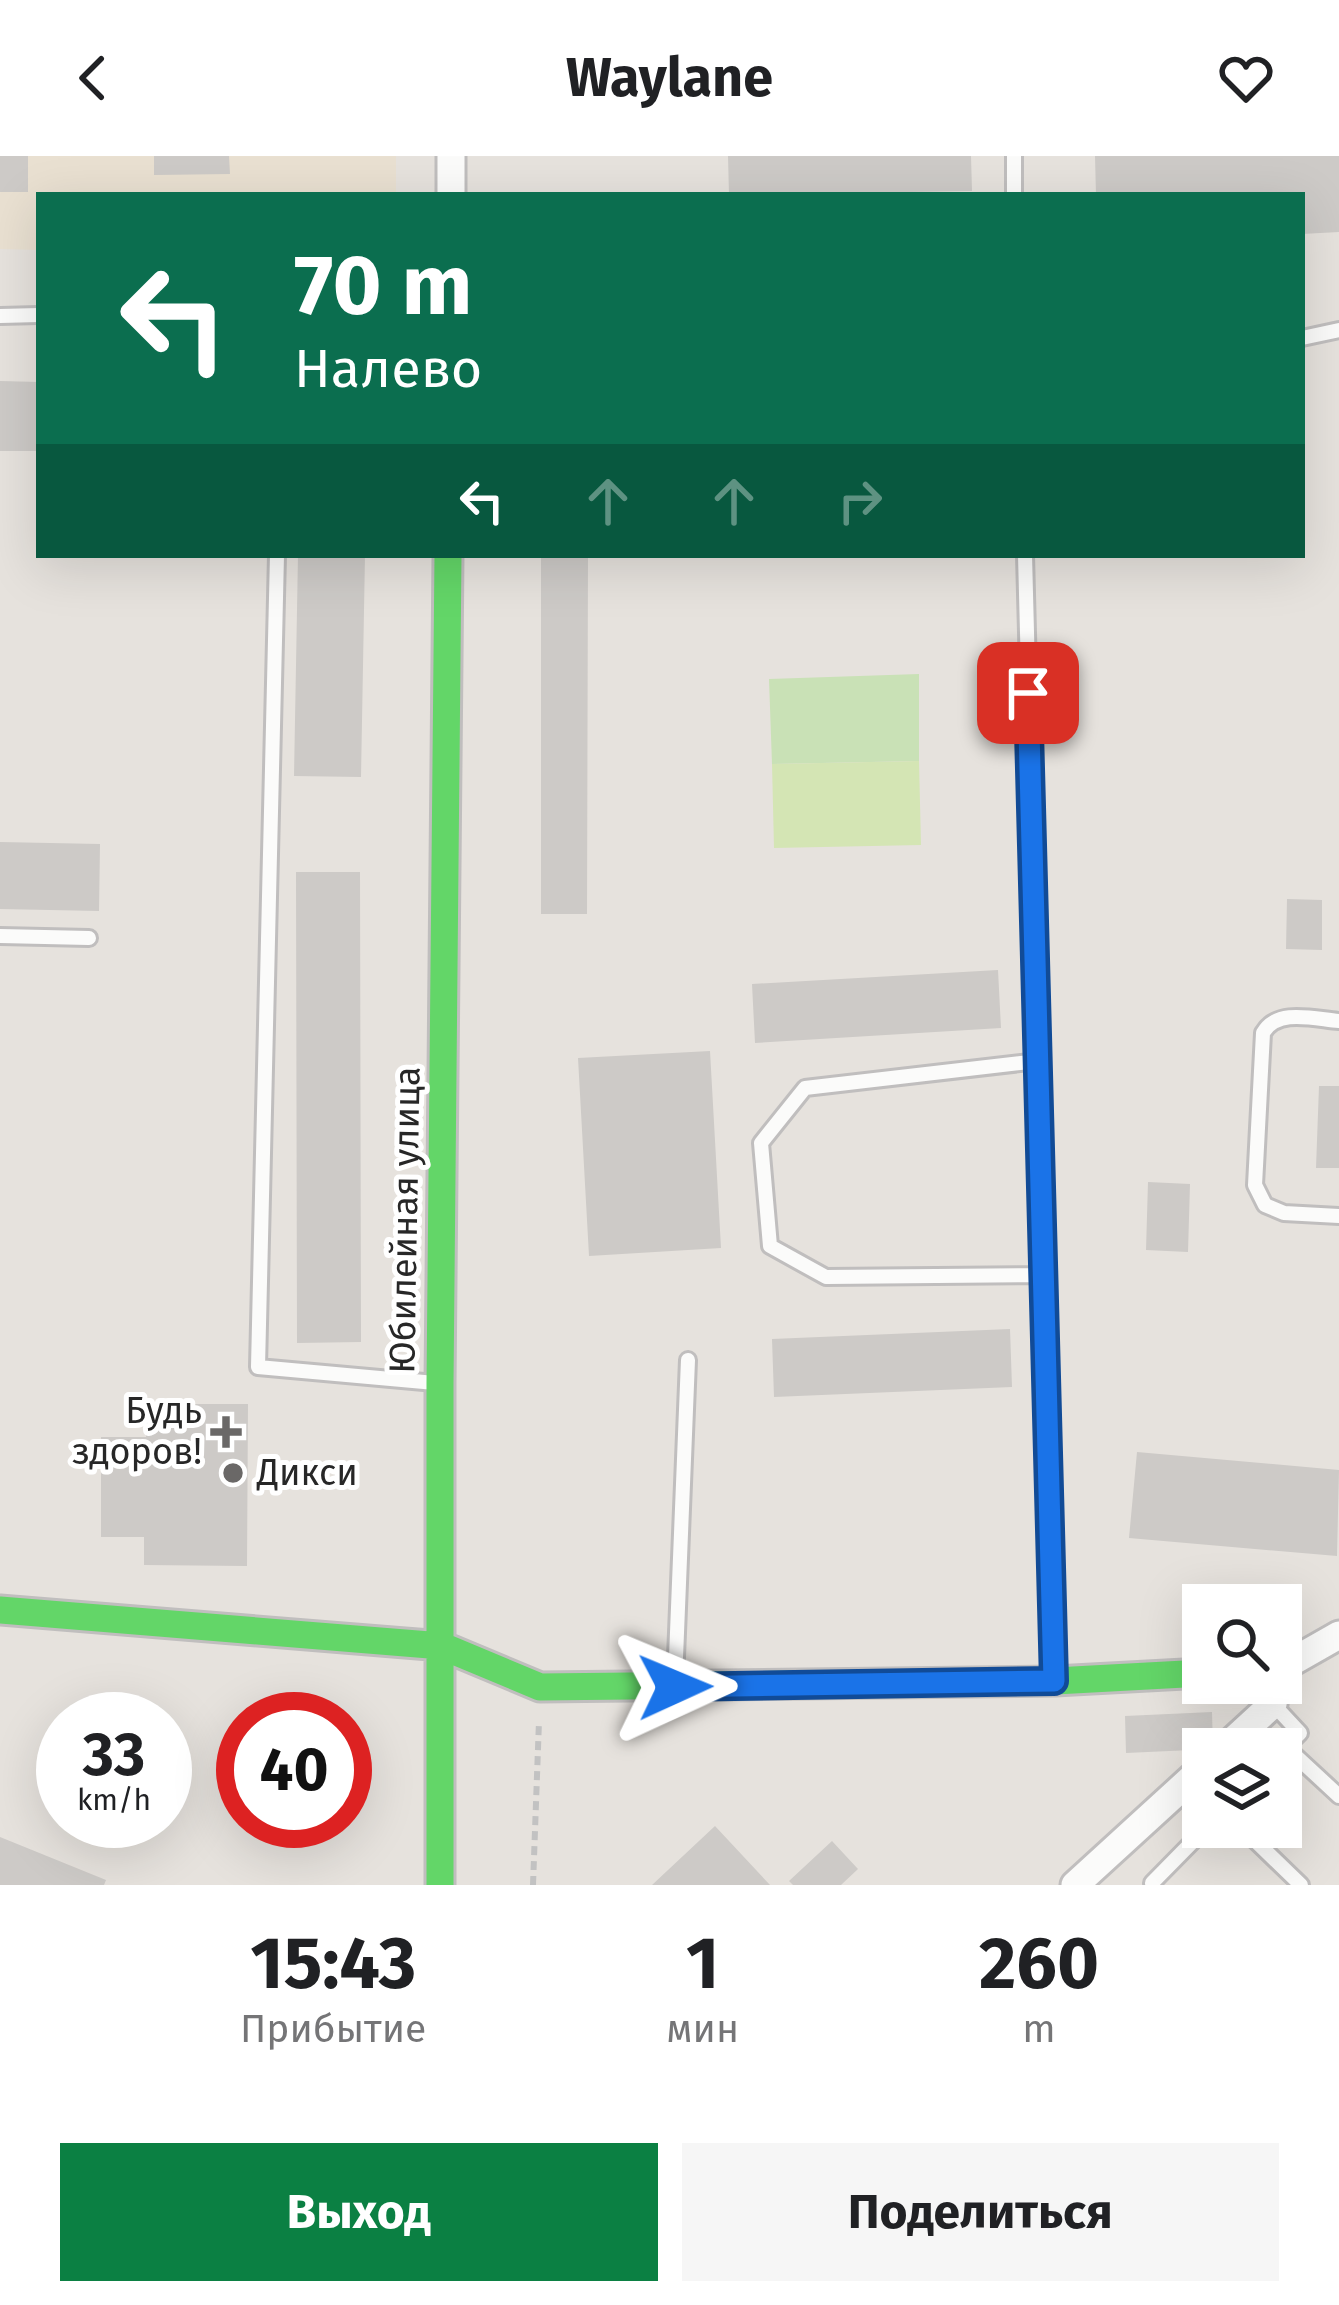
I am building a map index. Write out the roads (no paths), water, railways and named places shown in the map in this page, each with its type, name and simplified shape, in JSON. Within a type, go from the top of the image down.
[{"type":"street","points":[[451,156],[451,192]]},
{"type":"street","name":"Юбилейная улица","points":[[440,1885],[448,558]]},
{"type":"street","points":[[0,1610],[442,1646],[540,1687],[1054,1681],[1182,1674]]},
{"type":"street","points":[[1302,1659],[1336,1644]]},
{"type":"street","points":[[1243,1728],[1265,1704]]},
{"type":"street","points":[[1076,1885],[1182,1787]]},
{"type":"lane","points":[[1014,156],[1014,192]]},
{"type":"lane","points":[[0,316],[36,315]]},
{"type":"lane","points":[[1305,337],[1339,330]]},
{"type":"lane","points":[[278,558],[258,1367],[440,1383]]},
{"type":"lane","points":[[1025,558],[1054,1681]]},
{"type":"lane","points":[[0,936],[89,938]]},
{"type":"lane","points":[[1339,1021],[1282,1017],[1270,1022],[1264,1033],[1255,1185],[1265,1204],[1284,1214],[1339,1216]]},
{"type":"lane","points":[[1038,1061],[805,1088],[760,1143],[770,1246],[826,1277],[1043,1275]]},
{"type":"lane","points":[[675,1687],[688,1360]]},
{"type":"lane","points":[[1302,1765],[1339,1796]]},
{"type":"lane","points":[[1154,1885],[1186,1848]]},
{"type":"lane","points":[[1263,1848],[1301,1885]]},
{"type":"place","name":"Будь здоров!","points":[[226,1432]]},
{"type":"place","name":"Дикси","points":[[233,1473]]}]
